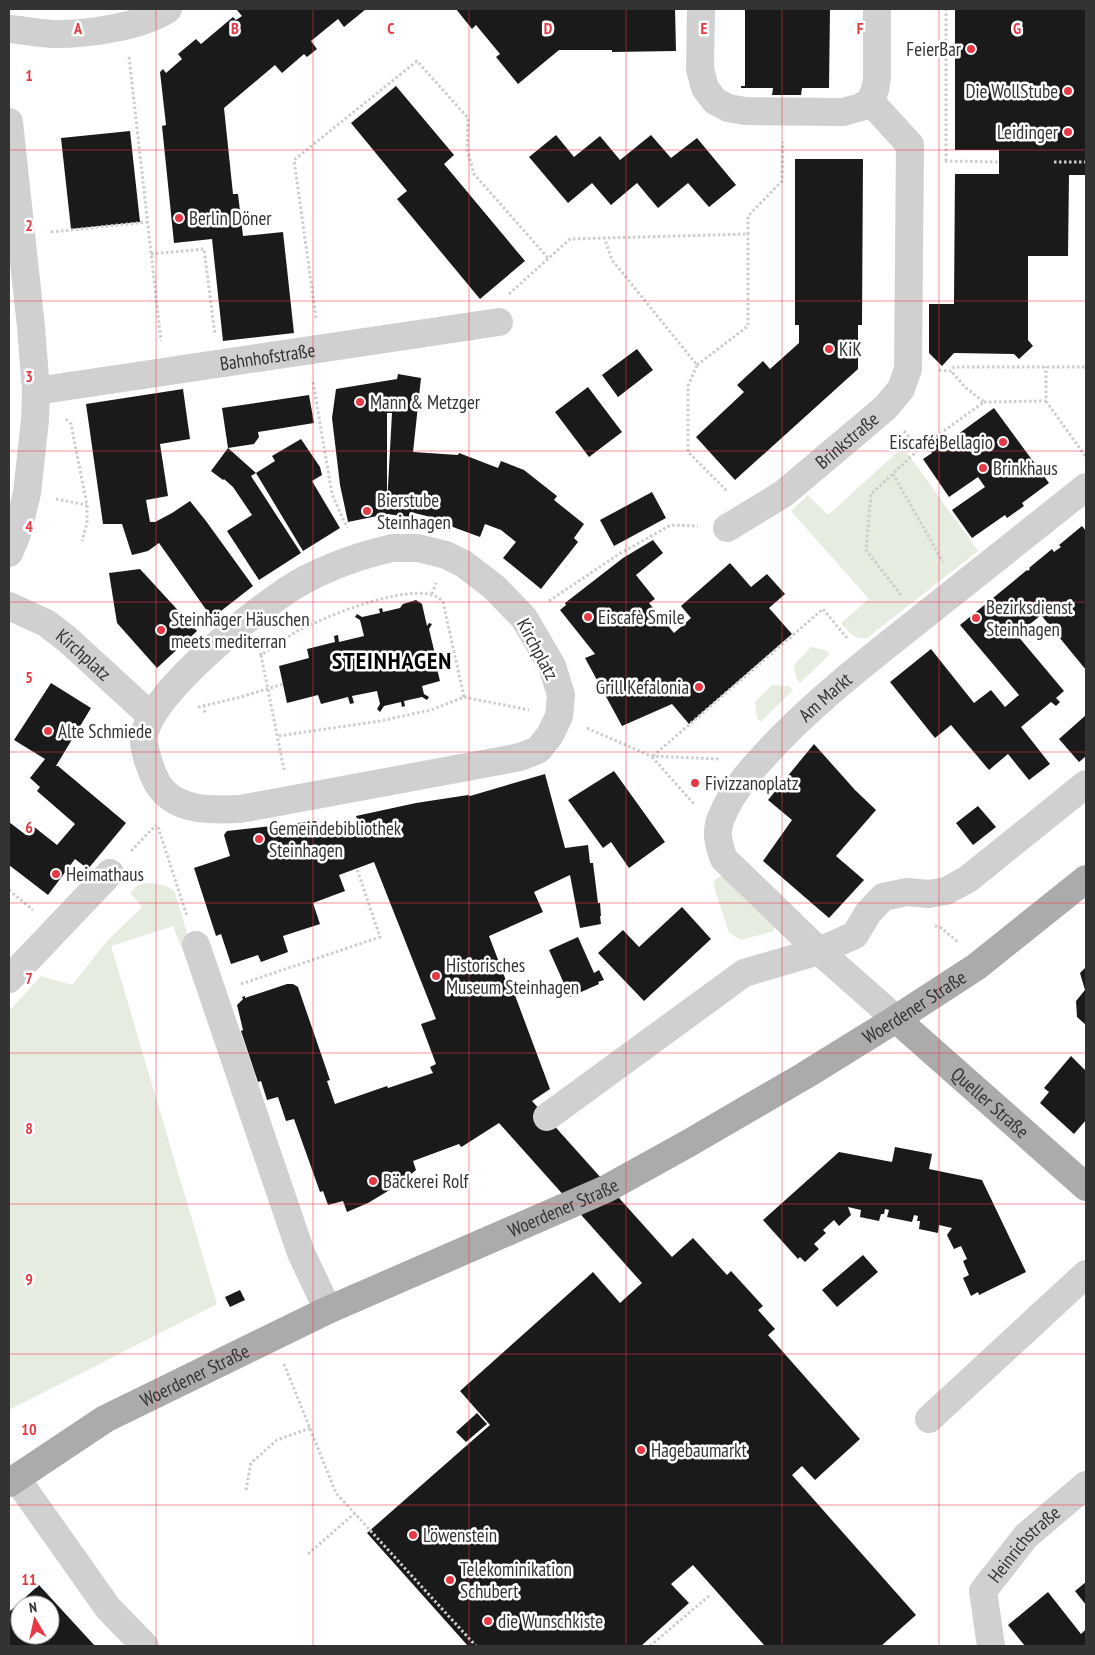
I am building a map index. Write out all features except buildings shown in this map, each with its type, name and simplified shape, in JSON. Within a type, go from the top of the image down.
[{"type":"main road","name":"Woerdener Straße","points":[[12,1480],[105,1419],[328,1310],[606,1189],[796,1081],[896,1019],[976,967],[1086,879]]},
{"type":"main road","name":"Queller Straße","points":[[896,1019],[1086,1187]]},
{"type":"street","points":[[9,29],[55,34],[125,26],[161,14],[168,9]]},
{"type":"street","points":[[701,9],[700,69],[705,88],[715,101],[728,108],[745,111],[843,112],[861,107],[870,100],[875,90],[877,78],[877,9]]},
{"type":"street","name":"Brinkstraße","points":[[738,521],[783,494],[885,408],[901,389],[908,369],[910,145],[870,100]]},
{"type":"street","points":[[9,122],[36,391],[35,420],[27,493],[17,534],[9,552]]},
{"type":"street","name":"Bahnhofstraße","points":[[36,391],[499,322]]},
{"type":"street","name":"Am Markt","points":[[718,831],[720,820],[732,796],[759,761],[806,712],[866,661],[1086,487]]},
{"type":"street","name":"Kirchplatz","points":[[392,548],[418,548],[446,555],[464,564],[494,587],[524,618],[552,666],[561,695],[559,716],[550,735],[538,750],[520,757],[265,805],[240,809],[209,810],[177,803],[160,788],[148,761],[144,738],[151,716],[182,677],[266,604],[304,580],[360,556],[392,548]]},
{"type":"street","name":"Kirchplatz","points":[[9,606],[46,623],[68,639],[151,716]]},
{"type":"street","points":[[547,1117],[744,972],[819,951],[855,935],[868,912],[883,898],[907,892],[929,894],[946,891],[968,879],[1086,784]]},
{"type":"street","points":[[718,831],[719,846],[724,858],[819,951],[896,1019]]},
{"type":"street","points":[[9,979],[110,873]]},
{"type":"street","points":[[196,945],[301,1254],[328,1310]]},
{"type":"street","points":[[929,1419],[1086,1274]]},
{"type":"street","points":[[12,1480],[108,1608],[146,1646]]},
{"type":"street","name":"Heinrichstraße","points":[[991,1646],[984,1591],[1026,1536],[1086,1485]]},
{"type":"path","points":[[946,9],[946,161]]},
{"type":"path","points":[[125,26],[165,372]]},
{"type":"path","points":[[360,556],[332,494],[294,160],[417,60],[468,118],[467,149],[474,174],[548,258]]},
{"type":"path","points":[[738,521],[688,452],[688,386],[697,365],[748,326],[748,216],[782,181],[784,111]]},
{"type":"path","points":[[910,160],[999,162]]},
{"type":"path","points":[[1054,162],[1086,162]]},
{"type":"path","points":[[21,235],[148,222]]},
{"type":"path","points":[[499,322],[502,301],[570,239],[748,234]]},
{"type":"path","points":[[604,237],[612,260],[697,365]]},
{"type":"path","points":[[151,254],[204,249],[218,364]]},
{"type":"path","points":[[1046,367],[1046,400],[1086,458]]},
{"type":"path","points":[[908,369],[951,371],[954,368],[1086,367]]},
{"type":"path","points":[[951,371],[966,388],[984,402]]},
{"type":"path","points":[[36,391],[71,424],[87,505],[87,522],[82,540]]},
{"type":"path","points":[[919,620],[866,550],[871,494],[919,449],[984,402],[1046,400]]},
{"type":"path","points":[[892,474],[958,589]]},
{"type":"path","points":[[524,618],[619,554],[671,525],[738,521]]},
{"type":"path","points":[[432,594],[436,583]]},
{"type":"path","points":[[296,632],[351,608],[402,593],[432,594],[439,597],[442,602],[464,697]]},
{"type":"path","points":[[652,756],[823,610],[866,661]]},
{"type":"path","points":[[261,655],[285,773]]},
{"type":"path","points":[[198,707],[241,697],[283,684]]},
{"type":"path","points":[[278,736],[380,721],[431,710],[464,697],[559,716],[652,756],[759,761]]},
{"type":"path","points":[[204,705],[205,713]]},
{"type":"path","points":[[652,756],[718,831]]},
{"type":"path","points":[[110,873],[157,824],[196,945]]},
{"type":"path","points":[[212,993],[380,937],[357,869]]},
{"type":"path","points":[[930,924],[940,927],[955,938],[976,967]]},
{"type":"path","points":[[273,1337],[336,1493],[476,1646]]},
{"type":"path","points":[[246,1490],[251,1463],[277,1440],[311,1428]]},
{"type":"path","points":[[308,1554],[355,1513]]},
{"type":"path","points":[[650,1646],[708,1596]]},
{"type":"shaded area","points":[[903,447],[978,551],[867,638],[859,638],[852,635],[841,623],[869,599],[791,511],[808,495],[828,515]]},
{"type":"shaded area","points":[[811,647],[825,650],[830,654],[800,683],[796,678],[794,665]]},
{"type":"shaded area","points":[[772,685],[789,686],[793,690],[761,722],[757,718],[755,702]]},
{"type":"shaded area","points":[[725,876],[775,925],[774,931],[741,940],[729,933],[714,887],[715,880]]},
{"type":"shaded area","points":[[148,883],[166,886],[175,892],[188,937],[186,945],[181,947],[173,926],[111,946],[217,1304],[9,1410],[9,1011],[41,976],[72,985],[107,941],[142,907],[130,893],[138,885]]},
{"type":"place","name":"FeierBar","points":[[971,49]]},
{"type":"place","name":"Die WollStube","points":[[1068,91]]},
{"type":"place","name":"Leidinger","points":[[1068,132]]},
{"type":"place","name":"Berlin Döner","points":[[179,218]]},
{"type":"place","name":"KiK","points":[[829,349]]},
{"type":"place","name":"Mann & Metzger","points":[[360,402]]},
{"type":"place","name":"Eiscafé Bellagio","points":[[1003,442]]},
{"type":"place","name":"Brinkhaus","points":[[983,468]]},
{"type":"place","name":"Bierstube Steinhagen","points":[[367,511]]},
{"type":"place","name":"Eiscafè Smile","points":[[588,617]]},
{"type":"place","name":"Bezirksdienst Steinhagen","points":[[976,618]]},
{"type":"place","name":"Steinhäger Häuschen meets mediterran","points":[[161,630]]},
{"type":"place","name":"Grill Kefalonia","points":[[699,687]]},
{"type":"place","name":"Alte Schmiede","points":[[48,731]]},
{"type":"place","name":"Fivizzanoplatz","points":[[695,783]]},
{"type":"place","name":"Gemeindebibliothek Steinhagen","points":[[259,839]]},
{"type":"place","name":"Heimathaus","points":[[56,874]]},
{"type":"place","name":"Historisches Museum Steinhagen","points":[[436,976]]},
{"type":"place","name":"Bäckerei Rolf","points":[[373,1181]]},
{"type":"place","name":"Hagebaumarkt","points":[[641,1450]]},
{"type":"place","name":"Löwenstein","points":[[413,1535]]},
{"type":"place","name":"Telekominikation Schubert","points":[[450,1580]]},
{"type":"place","name":"die Wunschkiste","points":[[488,1621]]},
{"type":"district","name":"STEINHAGEN","points":[[392,661]]}]
